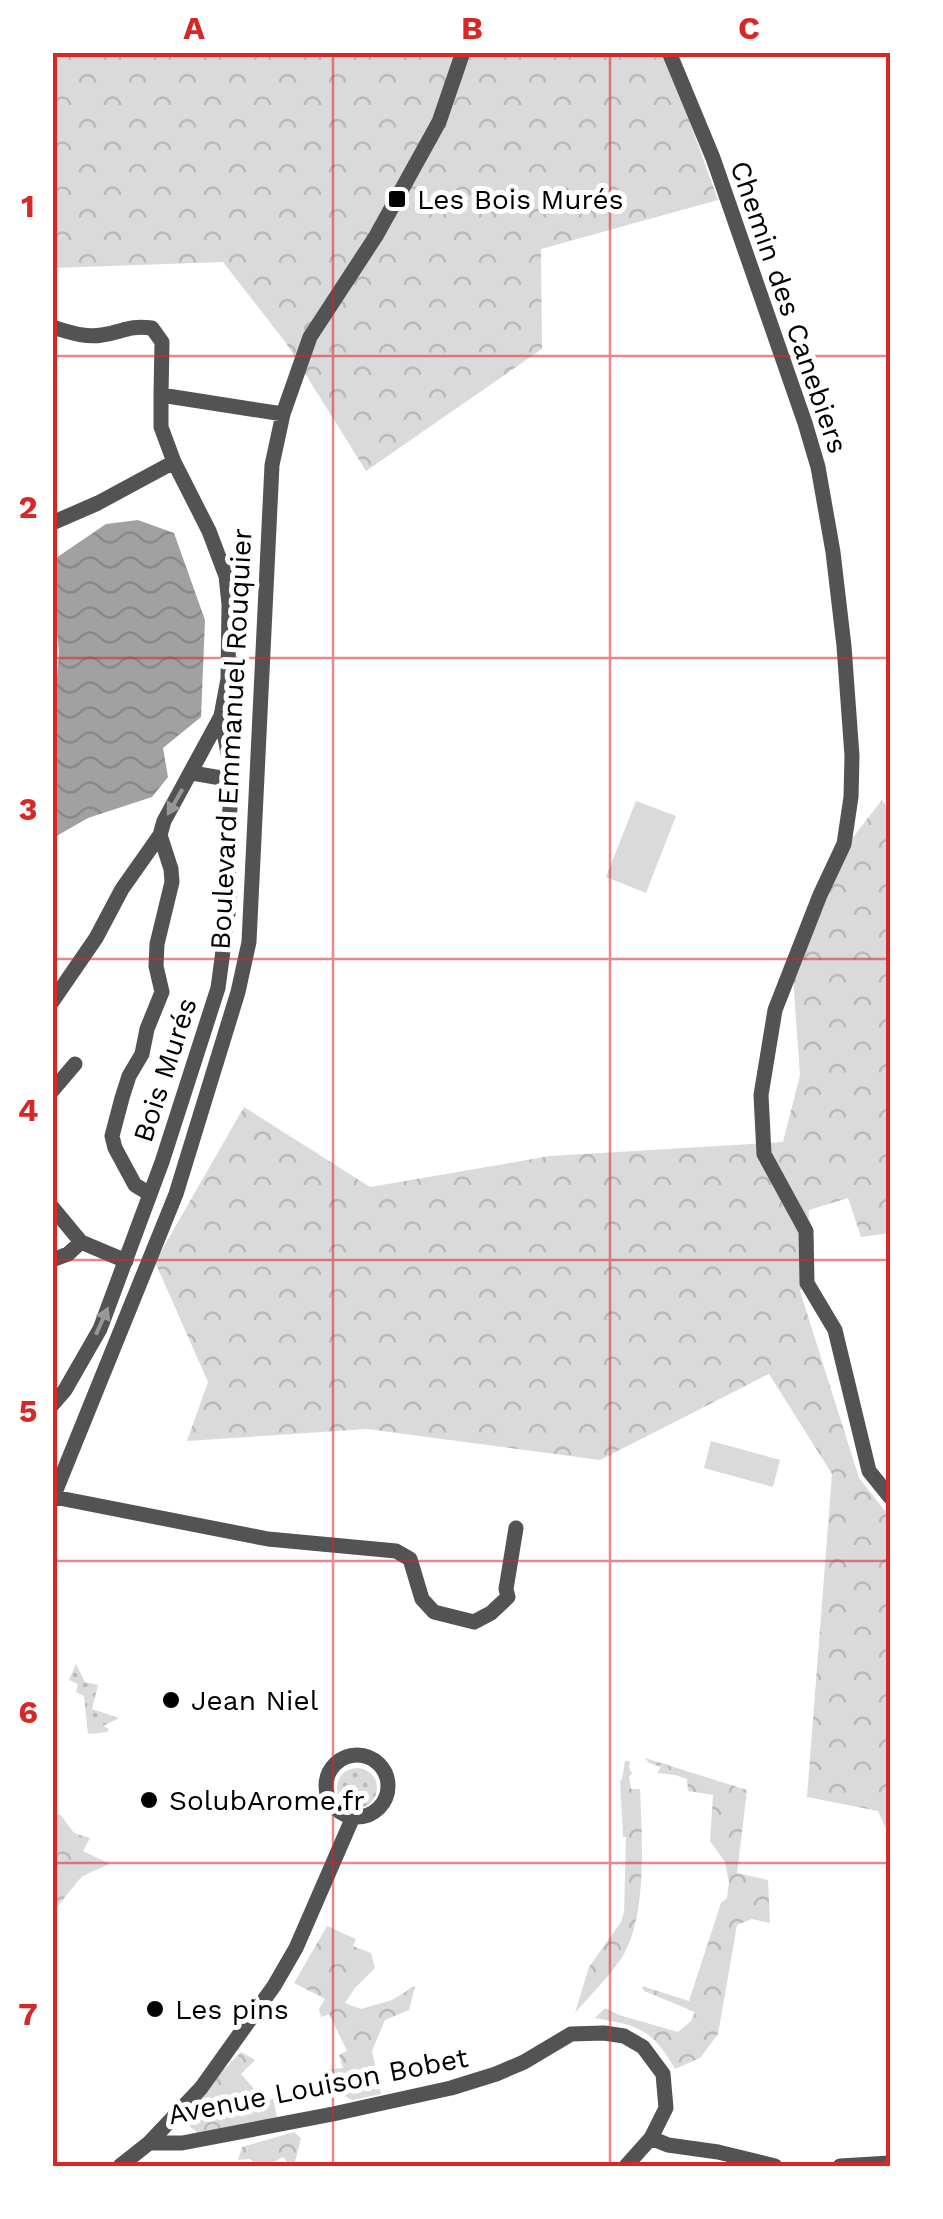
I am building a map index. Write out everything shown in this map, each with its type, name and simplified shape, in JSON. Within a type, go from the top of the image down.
[{"type":"street","name":"Boulevard Emmanuel Rouquier","points":[[53,1499],[176,1194],[238,992],[249,942],[272,466],[283,414],[310,337],[376,236],[440,122],[463,52]]},
{"type":"street","name":"Chemin des Canebiers","points":[[668,52],[713,158],[805,423],[818,468],[833,552],[844,646],[851,796],[844,844],[775,1010],[761,1095],[764,1154],[806,1232],[807,1283],[835,1330],[869,1471],[890,1497]]},
{"type":"street","name":"Bois Murés","points":[[52,328],[84,336],[134,326],[152,328],[162,342],[161,427],[209,531],[226,576],[229,604],[228,679],[221,716],[160,835],[52,1002]]},
{"type":"street","points":[[161,395],[283,414]]},
{"type":"street","points":[[52,522],[98,503],[174,462]]},
{"type":"street","name":"Bois Murés","points":[[52,1404],[65,1390],[100,1329],[150,1194],[218,988],[229,906],[228,827],[233,780],[221,716]]},
{"type":"street","points":[[192,773],[233,780]]},
{"type":"street","name":"Bois Murés","points":[[150,1194],[135,1185],[112,1136],[129,1076],[142,1054],[162,992],[156,966],[157,944],[172,882],[160,835]]},
{"type":"street","points":[[52,1091],[75,1064]]},
{"type":"street","points":[[52,1207],[81,1242],[126,1262]]},
{"type":"street","points":[[52,1260],[68,1254],[81,1242]]},
{"type":"street","points":[[53,1499],[268,1539],[396,1550],[410,1559],[422,1599],[434,1612],[474,1622],[492,1614],[508,1596],[516,1528]]},
{"type":"street","points":[[361,1755],[384,1770],[388,1783],[379,1808],[367,1816],[353,1817],[330,1802],[326,1789],[335,1764],[347,1756],[361,1755]]},
{"type":"street","points":[[120,2166],[149,2143],[201,2088],[288,1965],[353,1817]]},
{"type":"street","name":"Avenue Louison Bobet","points":[[149,2143],[182,2143],[451,2088],[524,2062],[571,2034],[604,2032],[643,2046],[663,2074],[666,2108],[651,2138],[626,2166]]},
{"type":"street","points":[[651,2138],[668,2145],[774,2166]]},
{"type":"street","points":[[840,2166],[890,2163]]},
{"type":"green space","points":[[52,53],[665,53],[718,200],[541,249],[542,349],[366,471],[286,343],[223,262],[53,268]]},
{"type":"green space","points":[[882,800],[890,811],[890,1233],[861,1237],[848,1198],[809,1210],[807,1283],[800,1291],[859,1478],[890,1517],[890,1838],[878,1811],[807,1797],[832,1474],[769,1374],[600,1460],[367,1429],[187,1441],[208,1382],[155,1262],[244,1107],[370,1187],[550,1156],[783,1142],[800,1075],[792,963],[822,877]]},
{"type":"green space","points":[[636,801],[676,816],[646,893],[606,877]]},
{"type":"green space","points":[[711,1441],[780,1460],[773,1487],[704,1468]]},
{"type":"green space","points":[[76,1664],[85,1682],[98,1685],[92,1709],[119,1718],[103,1726],[109,1729],[107,1732],[88,1734],[84,1696],[76,1692],[78,1684],[69,1680]]},
{"type":"green space","points":[[645,1758],[747,1790],[737,1873],[768,1880],[770,1923],[752,1919],[737,1925],[718,2034],[700,2058],[675,2069],[651,2037],[634,2027],[595,2018],[605,2008],[678,2032],[691,2021],[695,2012],[644,1991],[642,1986],[689,2001],[721,1903],[727,1898],[725,1862],[710,1841],[713,1795],[688,1791],[687,1779],[657,1773],[661,1767]]},
{"type":"green space","points":[[625,1761],[630,1761],[631,1789],[640,1789],[641,1877],[636,1922],[621,1959],[575,2013],[589,1967],[624,1912],[626,1837],[620,1780]]},
{"type":"green space","points":[[357,1768],[371,1774],[377,1788],[371,1802],[357,1808],[343,1802],[337,1788],[343,1774]]},
{"type":"green space","points":[[60,1814],[74,1833],[90,1838],[83,1851],[110,1864],[82,1876],[53,1912],[53,1817]]},
{"type":"green space","points":[[327,1926],[356,1939],[353,1946],[371,1953],[375,1968],[345,2003],[361,2009],[392,2000],[415,1986],[409,2010],[385,2020],[372,2051],[381,2094],[352,2100],[329,2087],[325,2070],[343,2068],[339,2055],[347,2051],[329,2014],[321,2017],[319,2009],[325,1999],[294,1983]]},
{"type":"green space","points":[[241,2052],[255,2060],[241,2074],[267,2103],[273,2098],[277,2117],[200,2135],[188,2125],[188,2107]]},
{"type":"green space","points":[[294,2132],[301,2138],[294,2166],[283,2157],[267,2166],[257,2166],[250,2159],[238,2160],[242,2147]]},
{"type":"water","points":[[138,520],[174,533],[205,620],[201,717],[163,748],[168,777],[152,797],[88,818],[53,838],[52,711],[59,652],[53,560],[106,524]]},
{"type":"place","name":"Les Bois Murés","points":[[397,199]]},
{"type":"place","name":"Jean Niel","points":[[171,1700]]},
{"type":"place","name":"SolubArome.fr","points":[[149,1800]]},
{"type":"place","name":"Les pins","points":[[155,2009]]}]
